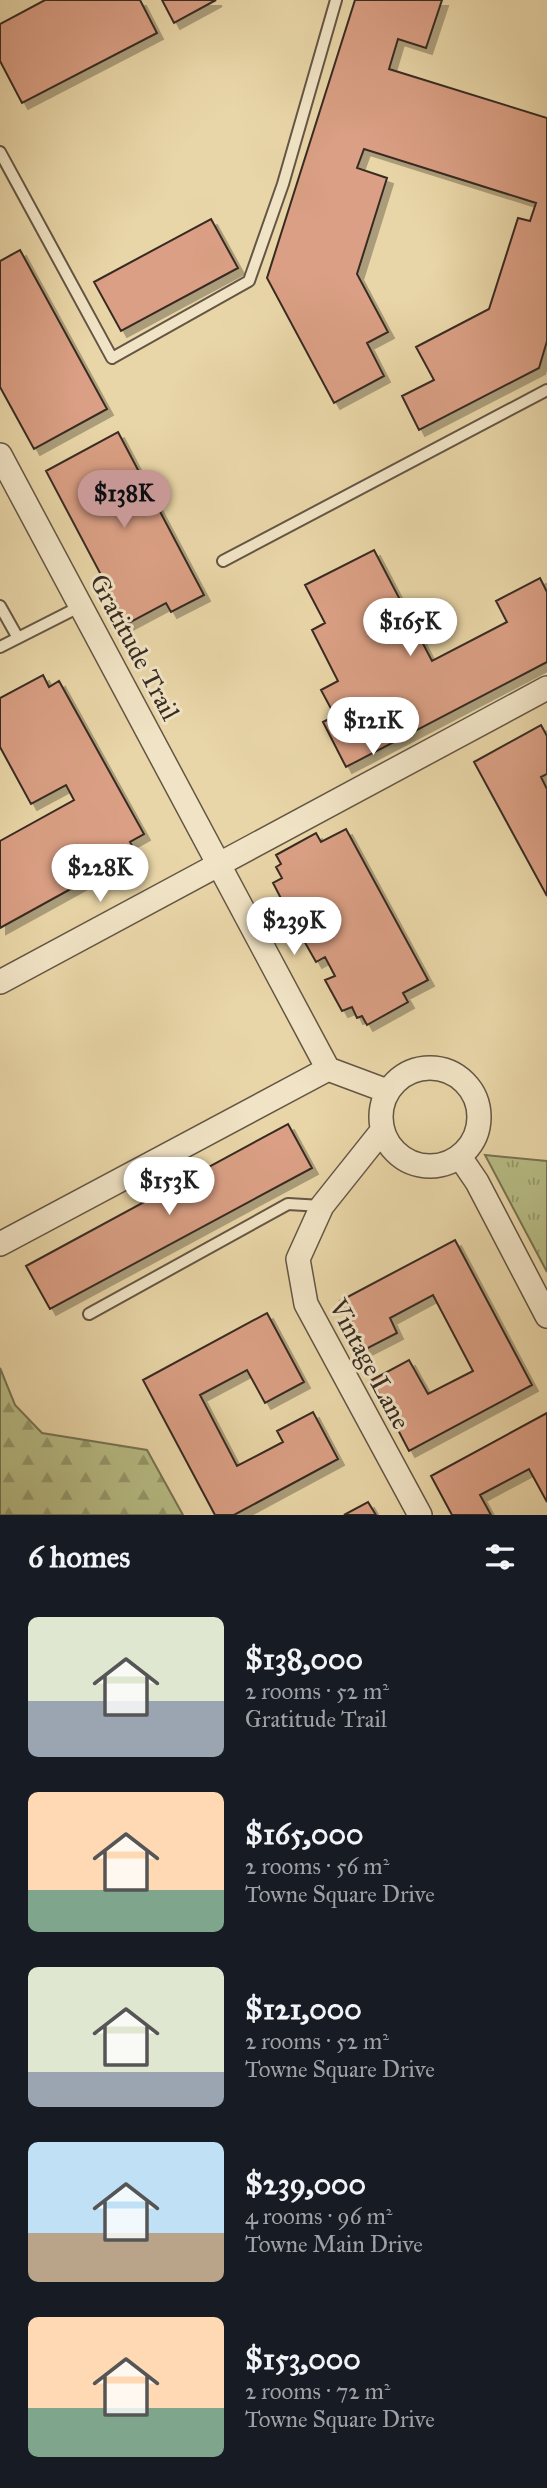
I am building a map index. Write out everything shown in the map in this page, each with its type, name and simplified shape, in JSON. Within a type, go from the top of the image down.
[{"type":"street","name":"Gratitude Trail","points":[[0,456],[328,1069]]},
{"type":"street","points":[[0,982],[547,688]]},
{"type":"street","points":[[0,1244],[328,1069],[387,1091]]},
{"type":"street","points":[[423,1069],[449,1072],[463,1081],[474,1095],[479,1111],[478,1128],[471,1144],[460,1157],[440,1166],[418,1166],[399,1157],[381,1132],[380,1107],[387,1091],[399,1079],[423,1069]]},
{"type":"street","name":"Vintage Lane","points":[[381,1132],[323,1206],[298,1259],[306,1304],[420,1515]]},
{"type":"street","points":[[460,1157],[477,1182],[547,1316]]},
{"type":"lane","points":[[0,152],[112,358],[249,281],[283,184],[335,0]]},
{"type":"lane","points":[[223,561],[547,390]]},
{"type":"lane","points":[[0,606],[18,638]]},
{"type":"lane","points":[[0,648],[81,606]]},
{"type":"lane","points":[[89,1314],[288,1204],[323,1206]]},
{"type":"green space","points":[[485,1155],[547,1161],[547,1272]]},
{"type":"green space","points":[[0,1368],[15,1405],[42,1433],[147,1450],[183,1515],[0,1515]]},
{"type":"building","points":[[45,0],[140,0],[157,33],[22,103],[0,61],[0,24]]},
{"type":"building","points":[[162,0],[216,0],[174,23]]},
{"type":"building","points":[[355,0],[442,0],[426,48],[398,39],[389,69],[547,118],[547,341],[539,368],[419,430],[402,396],[434,380],[416,347],[489,309],[518,218],[530,221],[536,203],[364,149],[357,168],[387,178],[357,274],[388,332],[367,343],[384,376],[334,403],[267,278]]},
{"type":"building","points":[[211,219],[238,268],[121,331],[94,282]]},
{"type":"building","points":[[20,250],[107,409],[34,449],[0,387],[0,261]]},
{"type":"building","points":[[118,432],[204,595],[171,612],[166,603],[127,624],[46,471]]},
{"type":"building","points":[[374,550],[432,661],[507,622],[496,601],[540,578],[547,592],[547,662],[346,767],[323,722],[335,716],[321,690],[338,681],[312,630],[325,623],[305,585]]},
{"type":"building","points":[[43,675],[49,687],[59,681],[144,834],[130,842],[136,853],[0,928],[0,841],[74,800],[66,785],[31,804],[0,747],[0,698]]},
{"type":"building","points":[[541,725],[547,736],[547,774],[541,777],[547,789],[547,896],[474,762]]},
{"type":"building","points":[[346,829],[428,980],[403,993],[408,1002],[367,1025],[362,1016],[357,1018],[352,1007],[342,1011],[325,980],[335,976],[325,957],[316,962],[299,932],[309,927],[298,909],[289,914],[273,883],[282,878],[276,867],[281,864],[276,855],[316,833],[321,842]]},
{"type":"building","points":[[288,1124],[312,1168],[50,1309],[26,1266]]},
{"type":"building","points":[[455,1240],[532,1385],[409,1451],[372,1380],[409,1360],[428,1394],[473,1371],[433,1295],[390,1318],[397,1333],[366,1349],[340,1301]]},
{"type":"building","points":[[267,1313],[304,1382],[265,1403],[247,1370],[200,1395],[237,1466],[283,1442],[277,1431],[313,1412],[338,1459],[234,1515],[215,1515],[143,1380]]},
{"type":"building","points":[[547,1413],[547,1502],[529,1469],[480,1495],[491,1515],[452,1515],[431,1476]]},
{"type":"building","points":[[368,1502],[376,1515],[344,1515]]}]
